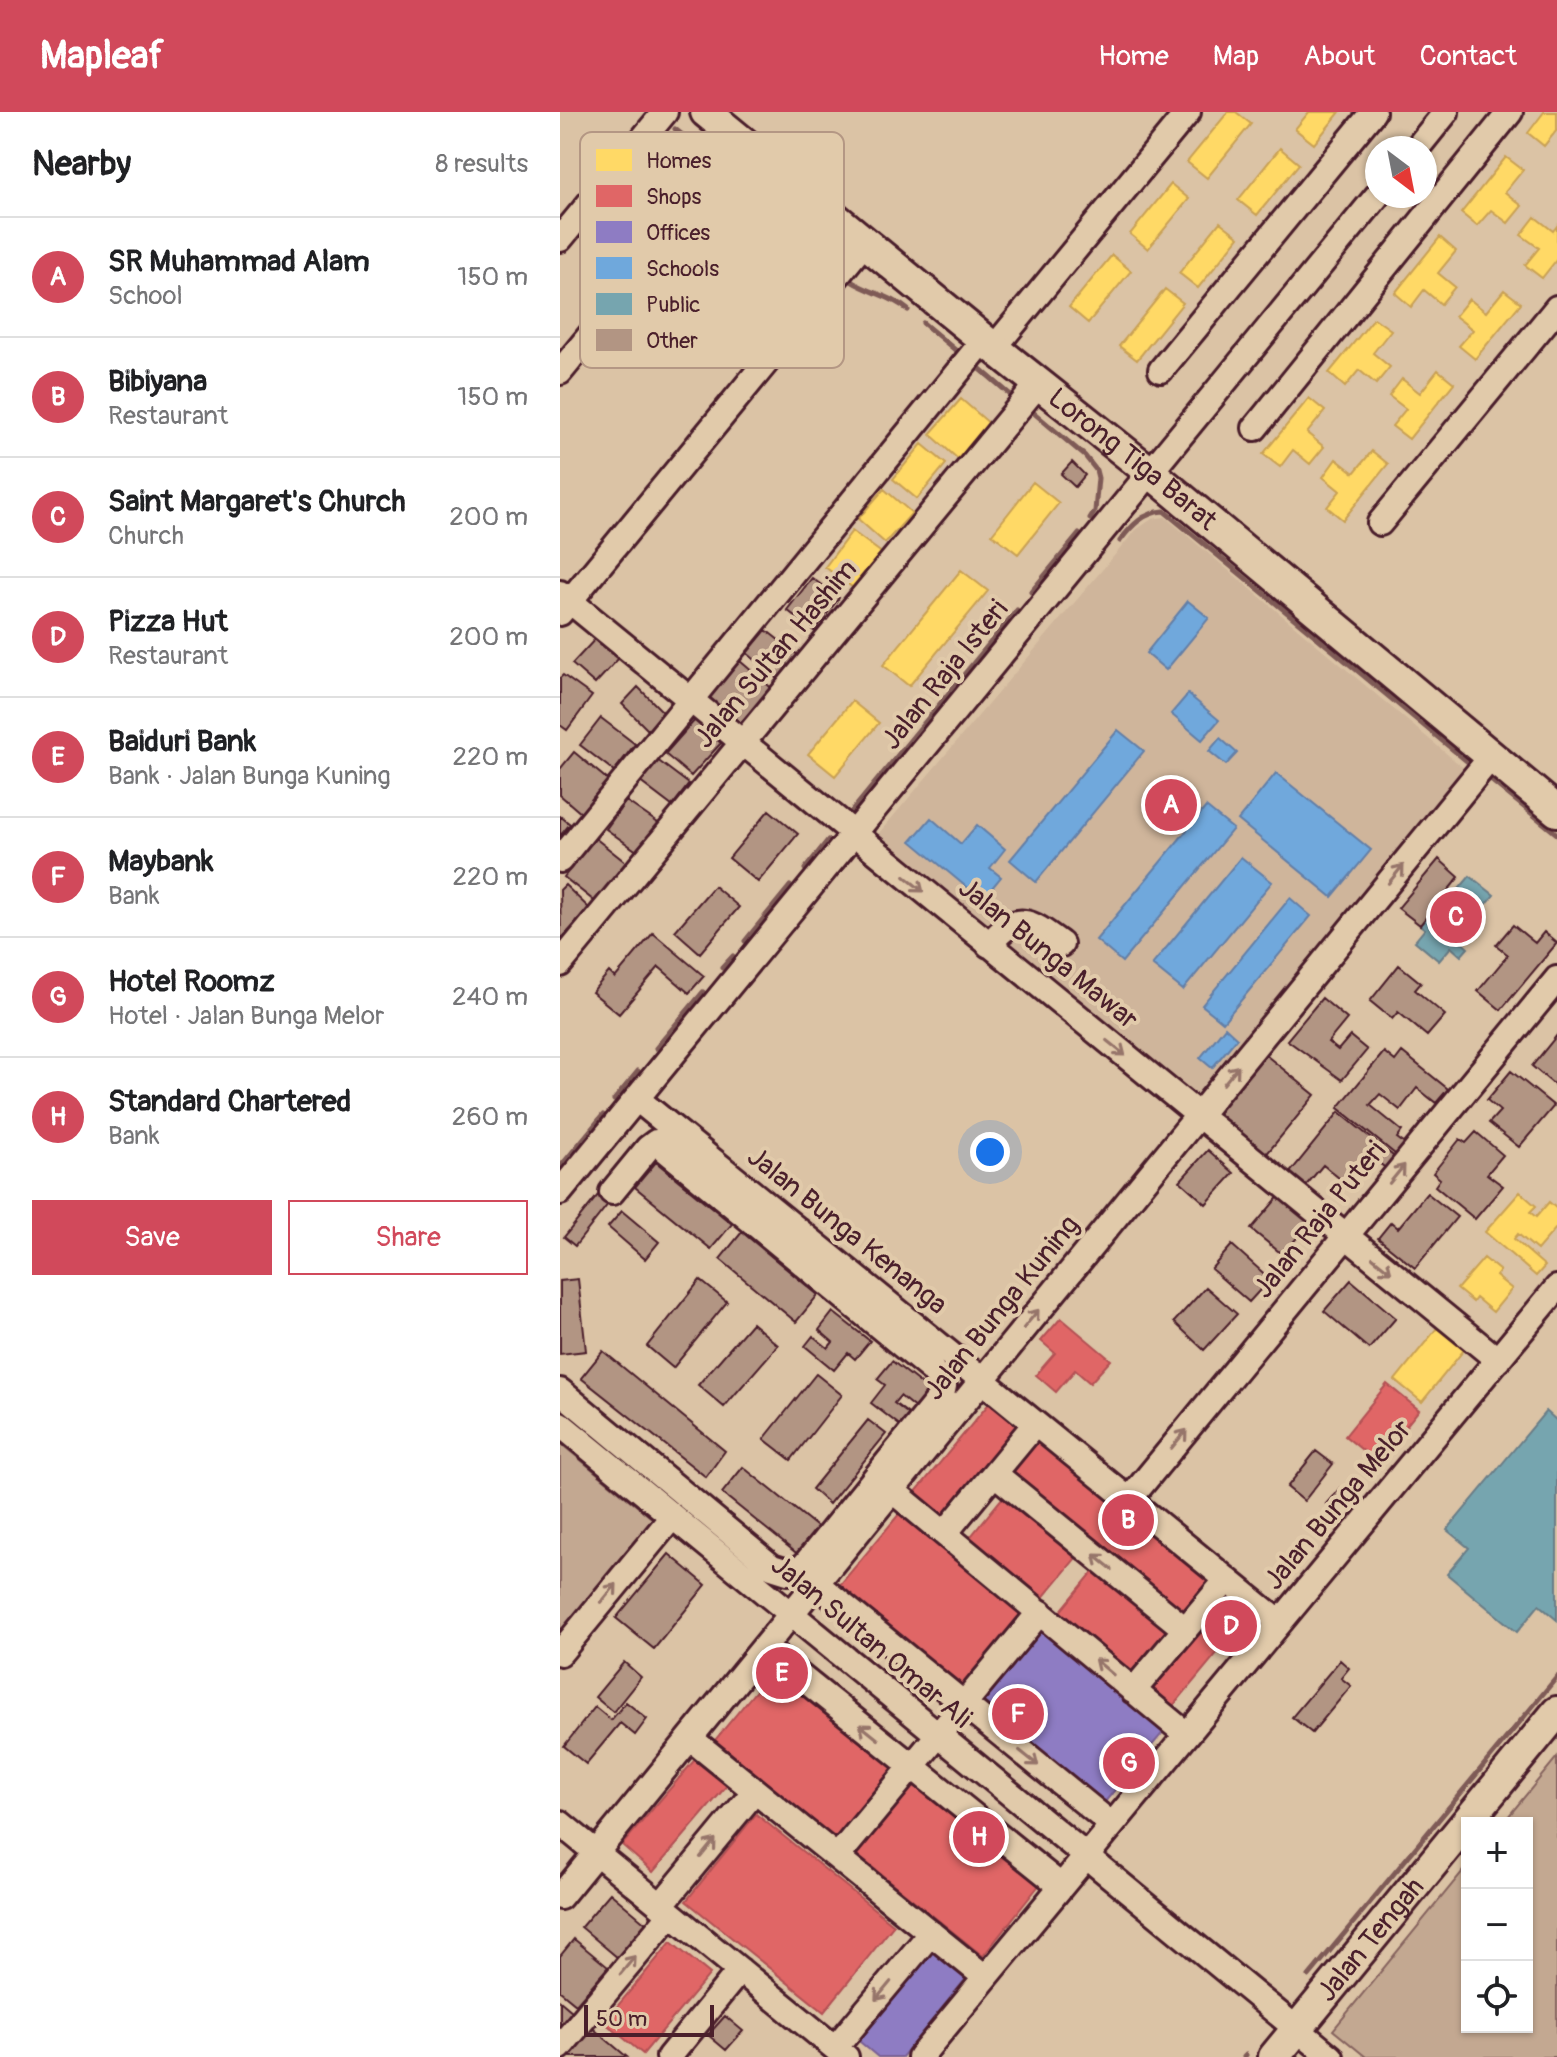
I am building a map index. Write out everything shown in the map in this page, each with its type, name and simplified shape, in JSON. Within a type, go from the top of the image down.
[{"type":"main road","name":"Lorong Tiga Barat","points":[[844,224],[1150,472],[1557,811]]},
{"type":"main road","name":"Jalan Tengah","points":[[1274,2057],[1557,1712]]},
{"type":"street","points":[[648,132],[665,112]]},
{"type":"street","points":[[560,860],[989,344],[1188,112]]},
{"type":"street","points":[[1161,370],[1373,112]]},
{"type":"street","points":[[1427,136],[1446,112]]},
{"type":"street","points":[[1255,428],[1510,112]]},
{"type":"street","name":"Jalan Raja Isteri","points":[[560,1192],[1367,208]]},
{"type":"street","points":[[560,239],[580,215]]},
{"type":"street","points":[[844,267],[865,242]]},
{"type":"street","points":[[1380,523],[1557,308]]},
{"type":"street","points":[[560,372],[580,342]]},
{"type":"street","points":[[563,603],[760,368]]},
{"type":"street","name":"Jalan Sultan Hashim","points":[[560,964],[1039,383]]},
{"type":"street","name":"Jalan Bunga Mawar","points":[[563,603],[692,701],[1498,1360]]},
{"type":"street","name":"Jalan Bunga Kuning","points":[[560,1897],[1491,757]]},
{"type":"street","points":[[989,945],[1009,924],[1023,920],[1061,944]]},
{"type":"street","name":"Jalan Raja Puteri","points":[[1129,1500],[1557,979]]},
{"type":"street","name":"Jalan Bunga Kenanga","points":[[637,1099],[1279,1622]]},
{"type":"street","points":[[560,1391],[772,1567],[788,1572],[803,1567],[942,1395],[944,1386],[932,1370],[656,1142],[612,1192]]},
{"type":"street","name":"Jalan Bunga Melor","points":[[920,2057],[1557,1288]]},
{"type":"street","name":"Jalan Sultan Omar Ali","points":[[560,1424],[1331,2057]]},
{"type":"street","points":[[945,1533],[1035,1424]]},
{"type":"street","points":[[995,1474],[1185,1629]]},
{"type":"street","points":[[893,1491],[1186,1734]]},
{"type":"street","points":[[560,1653],[672,1517]]},
{"type":"street","points":[[1133,1691],[1226,1581]]},
{"type":"street","points":[[817,1584],[1111,1824]]},
{"type":"street","points":[[837,1857],[1040,1612]]},
{"type":"street","points":[[765,1648],[1061,1886]]},
{"type":"street","points":[[691,1739],[985,1977]]},
{"type":"street","points":[[560,2047],[755,1791]]},
{"type":"street","points":[[560,1823],[840,2053],[931,1933]]},
{"type":"street","points":[[669,2057],[740,1970]]},
{"type":"shaded area","points":[[1165,517],[1466,770],[1196,1101],[874,839],[1136,530],[1152,519]]},
{"type":"shaded area","points":[[560,1443],[654,1520],[560,1637]]},
{"type":"shaded area","points":[[1557,1757],[1557,2057],[1366,2057],[1333,2030],[1461,1873],[1461,2033],[1533,2033],[1533,1817],[1508,1817]]},
{"type":"building: Homes","points":[[1228,112],[1236,112],[1251,124],[1207,178],[1187,162]]},
{"type":"building: Homes","points":[[1309,112],[1340,112],[1314,144],[1295,129]]},
{"type":"building: Homes","points":[[1544,112],[1557,112],[1557,130],[1544,146],[1528,133]]},
{"type":"building: Homes","points":[[1280,148],[1299,164],[1257,215],[1238,200]]},
{"type":"building: Homes","points":[[1506,157],[1523,170],[1505,192],[1522,206],[1508,223],[1491,210],[1477,226],[1461,213]]},
{"type":"building: Homes","points":[[1171,184],[1189,199],[1148,249],[1130,234]]},
{"type":"building: Homes","points":[[1535,217],[1553,231],[1557,226],[1557,259],[1542,278],[1525,265],[1539,248],[1521,235]]},
{"type":"building: Homes","points":[[1220,222],[1239,237],[1198,288],[1179,273]]},
{"type":"building: Homes","points":[[1440,237],[1456,251],[1438,273],[1455,287],[1441,304],[1424,290],[1411,307],[1395,293]]},
{"type":"building: Homes","points":[[1112,255],[1131,271],[1088,323],[1069,307]]},
{"type":"building: Homes","points":[[1165,289],[1183,303],[1137,360],[1119,346]]},
{"type":"building: Homes","points":[[1504,290],[1521,303],[1475,359],[1459,346],[1473,330],[1455,316],[1469,299],[1486,312]]},
{"type":"building: Homes","points":[[1374,318],[1391,330],[1373,353],[1390,367],[1376,384],[1359,370],[1345,387],[1329,373]]},
{"type":"building: Homes","points":[[1438,370],[1454,383],[1409,439],[1392,426],[1406,409],[1389,396],[1402,379],[1420,393]]},
{"type":"building: Homes","points":[[1309,398],[1325,411],[1307,433],[1324,447],[1310,464],[1293,450],[1280,467],[1263,454]]},
{"type":"building: Homes","points":[[961,399],[990,424],[958,459],[930,434]]},
{"type":"building: Homes","points":[[922,444],[946,464],[917,499],[893,479]]},
{"type":"building: Homes","points":[[1372,451],[1388,464],[1343,520],[1327,507],[1340,491],[1323,477],[1336,459],[1354,473]]},
{"type":"building: Homes","points":[[1033,482],[1059,503],[1018,554],[992,534]]},
{"type":"building: Homes","points":[[884,489],[912,513],[885,543],[858,519]]},
{"type":"building: Homes","points":[[852,531],[883,554],[856,590],[825,567]]},
{"type":"building: Homes","points":[[961,570],[988,591],[909,686],[883,665]]},
{"type":"building: Homes","points":[[852,701],[879,723],[835,776],[808,754]]},
{"type":"building: Homes","points":[[1520,1192],[1536,1206],[1530,1212],[1536,1217],[1549,1202],[1557,1209],[1557,1227],[1537,1250],[1518,1234],[1514,1239],[1545,1266],[1536,1276],[1485,1232]]},
{"type":"building: Homes","points":[[1484,1258],[1500,1271],[1496,1276],[1512,1289],[1493,1312],[1476,1298],[1473,1302],[1457,1289]]},
{"type":"building: Homes","points":[[1437,1328],[1464,1350],[1422,1402],[1395,1380]]},
{"type":"building: Shops","points":[[1061,1318],[1111,1360],[1090,1383],[1075,1370],[1056,1392],[1036,1375],[1055,1353],[1041,1341]]},
{"type":"building: Shops","points":[[1387,1384],[1419,1410],[1377,1462],[1345,1436]]},
{"type":"building: Shops","points":[[992,1400],[1023,1426],[945,1519],[914,1494]]},
{"type":"building: Shops","points":[[1039,1437],[1212,1580],[1183,1614],[1010,1471]]},
{"type":"building: Shops","points":[[1003,1497],[1076,1558],[1040,1601],[967,1541]]},
{"type":"building: Shops","points":[[900,1513],[1027,1618],[966,1691],[839,1586]]},
{"type":"building: Shops","points":[[1097,1567],[1170,1628],[1132,1673],[1059,1613]]},
{"type":"building: Shops","points":[[1224,1596],[1248,1616],[1173,1706],[1149,1687]]},
{"type":"building: Shops","points":[[778,1664],[905,1769],[842,1845],[715,1740]]},
{"type":"building: Shops","points":[[698,1756],[729,1783],[653,1872],[622,1845]]},
{"type":"building: Shops","points":[[913,1775],[1044,1879],[983,1956],[852,1851]]},
{"type":"building: Shops","points":[[756,1814],[894,1925],[824,2012],[686,1901]]},
{"type":"building: Shops","points":[[671,1942],[710,1974],[643,2054],[604,2022]]},
{"type":"building: Offices","points":[[1040,1626],[1165,1730],[1104,1803],[978,1699]]},
{"type":"building: Offices","points":[[935,1949],[968,1976],[902,2057],[878,2057],[859,2041]]},
{"type":"building: Schools","points":[[1188,601],[1209,618],[1166,670],[1146,653]]},
{"type":"building: Schools","points":[[1188,694],[1219,720],[1202,740],[1171,714]]},
{"type":"building: Schools","points":[[1118,730],[1144,751],[1036,882],[1010,860]]},
{"type":"building: Schools","points":[[1220,738],[1237,753],[1226,765],[1209,751]]},
{"type":"building: Schools","points":[[1276,773],[1371,850],[1332,897],[1238,820]]},
{"type":"building: Schools","points":[[1206,807],[1233,829],[1122,962],[1096,940]]},
{"type":"building: Schools","points":[[931,818],[961,844],[977,825],[1005,849],[990,868],[1001,877],[982,900],[911,841]]},
{"type":"building: Schools","points":[[1241,857],[1272,882],[1183,990],[1152,965]]},
{"type":"building: Schools","points":[[1290,898],[1311,916],[1223,1022],[1202,1005]]},
{"type":"building: Schools","points":[[1225,1027],[1237,1038],[1212,1068],[1200,1058]]},
{"type":"building: Public","points":[[1470,876],[1494,895],[1458,939],[1468,948],[1461,956],[1451,947],[1439,961],[1415,941],[1425,929],[1420,925],[1429,914],[1434,919]]},
{"type":"building: Public","points":[[1546,1411],[1557,1421],[1557,1620],[1539,1605],[1517,1632],[1447,1574],[1469,1548],[1447,1530]]},
{"type":"building: Other","points":[[1072,462],[1085,475],[1075,487],[1061,474]]},
{"type":"building: Other","points":[[812,578],[839,598],[814,631],[787,610]]},
{"type":"building: Other","points":[[766,630],[799,656],[779,680],[747,653]]},
{"type":"building: Other","points":[[597,637],[619,658],[595,684],[572,664]]},
{"type":"building: Other","points":[[740,661],[775,691],[742,731],[706,701]]},
{"type":"building: Other","points":[[563,675],[592,696],[567,730],[560,725],[560,678]]},
{"type":"building: Other","points":[[638,687],[664,713],[648,730],[622,704]]},
{"type":"building: Other","points":[[601,718],[635,744],[614,771],[580,745]]},
{"type":"building: Other","points":[[695,720],[721,743],[691,776],[665,754]]},
{"type":"building: Other","points":[[574,752],[609,781],[582,814],[560,795],[560,769]]},
{"type":"building: Other","points":[[656,759],[689,784],[672,806],[639,781]]},
{"type":"building: Other","points":[[626,801],[661,825],[641,854],[606,829]]},
{"type":"building: Other","points":[[769,810],[798,834],[758,882],[729,858]]},
{"type":"building: Other","points":[[560,816],[570,824],[560,836]]},
{"type":"building: Other","points":[[595,838],[629,865],[598,904],[564,877]]},
{"type":"building: Other","points":[[1439,859],[1459,877],[1420,925],[1398,908]]},
{"type":"building: Other","points":[[565,885],[590,909],[561,939],[560,890]]},
{"type":"building: Other","points":[[714,886],[739,907],[700,953],[675,931]]},
{"type":"building: Other","points":[[1513,925],[1535,943],[1544,932],[1557,943],[1501,1010],[1478,991],[1508,955],[1496,945]]},
{"type":"building: Other","points":[[653,933],[704,976],[689,993],[659,967],[619,1014],[592,992],[609,972],[615,978]]},
{"type":"building: Other","points":[[1399,965],[1421,983],[1415,990],[1445,1015],[1427,1036],[1398,1012],[1392,1019],[1370,1001]]},
{"type":"building: Other","points":[[1322,998],[1347,1019],[1328,1042],[1338,1050],[1350,1036],[1367,1050],[1342,1080],[1287,1040]]},
{"type":"building: Other","points":[[1557,1035],[1557,1087],[1532,1066]]},
{"type":"building: Other","points":[[1262,1052],[1315,1095],[1265,1156],[1212,1112]]},
{"type":"building: Other","points":[[1384,1052],[1395,1061],[1402,1052],[1448,1089],[1436,1103],[1417,1088],[1400,1110],[1380,1094],[1370,1105],[1402,1131],[1397,1138],[1409,1147],[1400,1158],[1338,1108]]},
{"type":"building: Other","points":[[1511,1071],[1554,1106],[1519,1147],[1489,1123],[1500,1111],[1487,1100]]},
{"type":"building: Other","points":[[1339,1112],[1398,1160],[1389,1171],[1373,1158],[1350,1187],[1323,1165],[1304,1188],[1288,1175]]},
{"type":"building: Other","points":[[1476,1132],[1503,1155],[1487,1174],[1503,1186],[1475,1219],[1435,1186],[1440,1179],[1433,1173],[1460,1139],[1466,1143]]},
{"type":"building: Other","points":[[1208,1150],[1234,1173],[1206,1204],[1180,1181]]},
{"type":"building: Other","points":[[656,1162],[732,1224],[711,1249],[635,1187]]},
{"type":"building: Other","points":[[1427,1193],[1457,1217],[1415,1268],[1378,1238],[1391,1222],[1398,1228]]},
{"type":"building: Other","points":[[1281,1194],[1312,1219],[1283,1255],[1251,1229]]},
{"type":"building: Other","points":[[598,1195],[608,1204],[575,1246],[564,1237]]},
{"type":"building: Other","points":[[622,1211],[659,1242],[645,1259],[608,1227]]},
{"type":"building: Other","points":[[742,1232],[818,1295],[796,1322],[720,1259]]},
{"type":"building: Other","points":[[1232,1245],[1270,1279],[1249,1302],[1211,1269]]},
{"type":"building: Other","points":[[578,1279],[586,1351],[560,1354],[560,1281]]},
{"type":"building: Other","points":[[700,1280],[727,1302],[673,1368],[647,1346]]},
{"type":"building: Other","points":[[1351,1280],[1396,1318],[1369,1349],[1324,1311]]},
{"type":"building: Other","points":[[1206,1287],[1237,1314],[1204,1350],[1174,1322]]},
{"type":"building: Other","points":[[833,1312],[870,1341],[855,1359],[848,1353],[834,1370],[805,1346],[813,1336],[828,1348],[833,1342],[819,1330]]},
{"type":"building: Other","points":[[752,1323],[778,1345],[724,1407],[698,1385]]},
{"type":"building: Other","points":[[603,1351],[725,1451],[706,1477],[581,1378]]},
{"type":"building: Other","points":[[892,1361],[930,1391],[916,1409],[900,1396],[894,1403],[911,1416],[902,1427],[871,1403],[885,1385],[877,1379]]},
{"type":"building: Other","points":[[816,1374],[842,1395],[791,1460],[764,1439]]},
{"type":"building: Other","points":[[868,1420],[886,1434],[829,1504],[812,1489]]},
{"type":"building: Other","points":[[1316,1451],[1333,1464],[1304,1501],[1287,1487]]},
{"type":"building: Other","points":[[743,1467],[821,1530],[800,1556],[722,1493]]},
{"type":"building: Other","points":[[1340,1488],[1355,1500],[1342,1517],[1326,1504]]},
{"type":"building: Other","points":[[669,1554],[706,1585],[654,1649],[616,1618]]},
{"type":"building: Other","points":[[1340,1660],[1349,1668],[1341,1678],[1351,1686],[1312,1733],[1292,1717]]},
{"type":"building: Other","points":[[624,1662],[641,1677],[613,1712],[595,1697]]},
{"type":"building: Other","points":[[626,1702],[647,1719],[635,1735],[620,1723],[586,1764],[564,1746],[595,1707],[611,1720]]},
{"type":"building: Other","points":[[610,1893],[647,1924],[618,1958],[581,1927]]},
{"type":"building: Other","points":[[574,1939],[608,1967],[576,2004],[560,1991],[560,1956]]},
{"type":"building: Other","points":[[560,2001],[573,2012],[560,2028]]},
{"type":"building: Other","points":[[725,2016],[743,2031],[726,2050],[708,2035]]},
{"type":"building: Other","points":[[589,2025],[627,2057],[562,2057]]},
{"type":"waterway","points":[[675,129],[679,132]]},
{"type":"waterway","points":[[851,281],[908,310]]},
{"type":"waterway","points":[[923,323],[960,354]]},
{"type":"waterway","points":[[978,367],[1013,397]]},
{"type":"waterway","points":[[1034,413],[1085,456],[1096,470],[1095,511],[1090,519]]},
{"type":"waterway","points":[[1120,541],[1139,521],[1150,514],[1164,511],[1474,767]]},
{"type":"waterway","points":[[1031,592],[1079,534]]},
{"type":"waterway","points":[[852,811],[1017,610]]},
{"type":"waterway","points":[[1487,777],[1557,834]]},
{"type":"waterway","points":[[805,869],[828,840]]},
{"type":"waterway","points":[[745,941],[790,886]]},
{"type":"waterway","points":[[722,968],[733,956]]},
{"type":"waterway","points":[[656,1048],[703,992]]},
{"type":"waterway","points":[[614,1100],[638,1071]]},
{"type":"waterway","points":[[560,1167],[603,1115]]},
{"type":"waterway","points":[[1309,1976],[1557,1677]]},
{"type":"place","name":"SR Muhammad Alam","points":[[1171,805]]},
{"type":"place","name":"Saint Margaret's Church","points":[[1456,917]]},
{"type":"place","name":"Bibiyana","points":[[1128,1520]]},
{"type":"place","name":"Pizza Hut","points":[[1231,1626]]},
{"type":"place","name":"Baiduri Bank","points":[[782,1673]]},
{"type":"place","name":"Maybank","points":[[1018,1714]]},
{"type":"place","name":"Hotel Roomz","points":[[1129,1763]]},
{"type":"place","name":"Standard Chartered","points":[[979,1837]]}]
